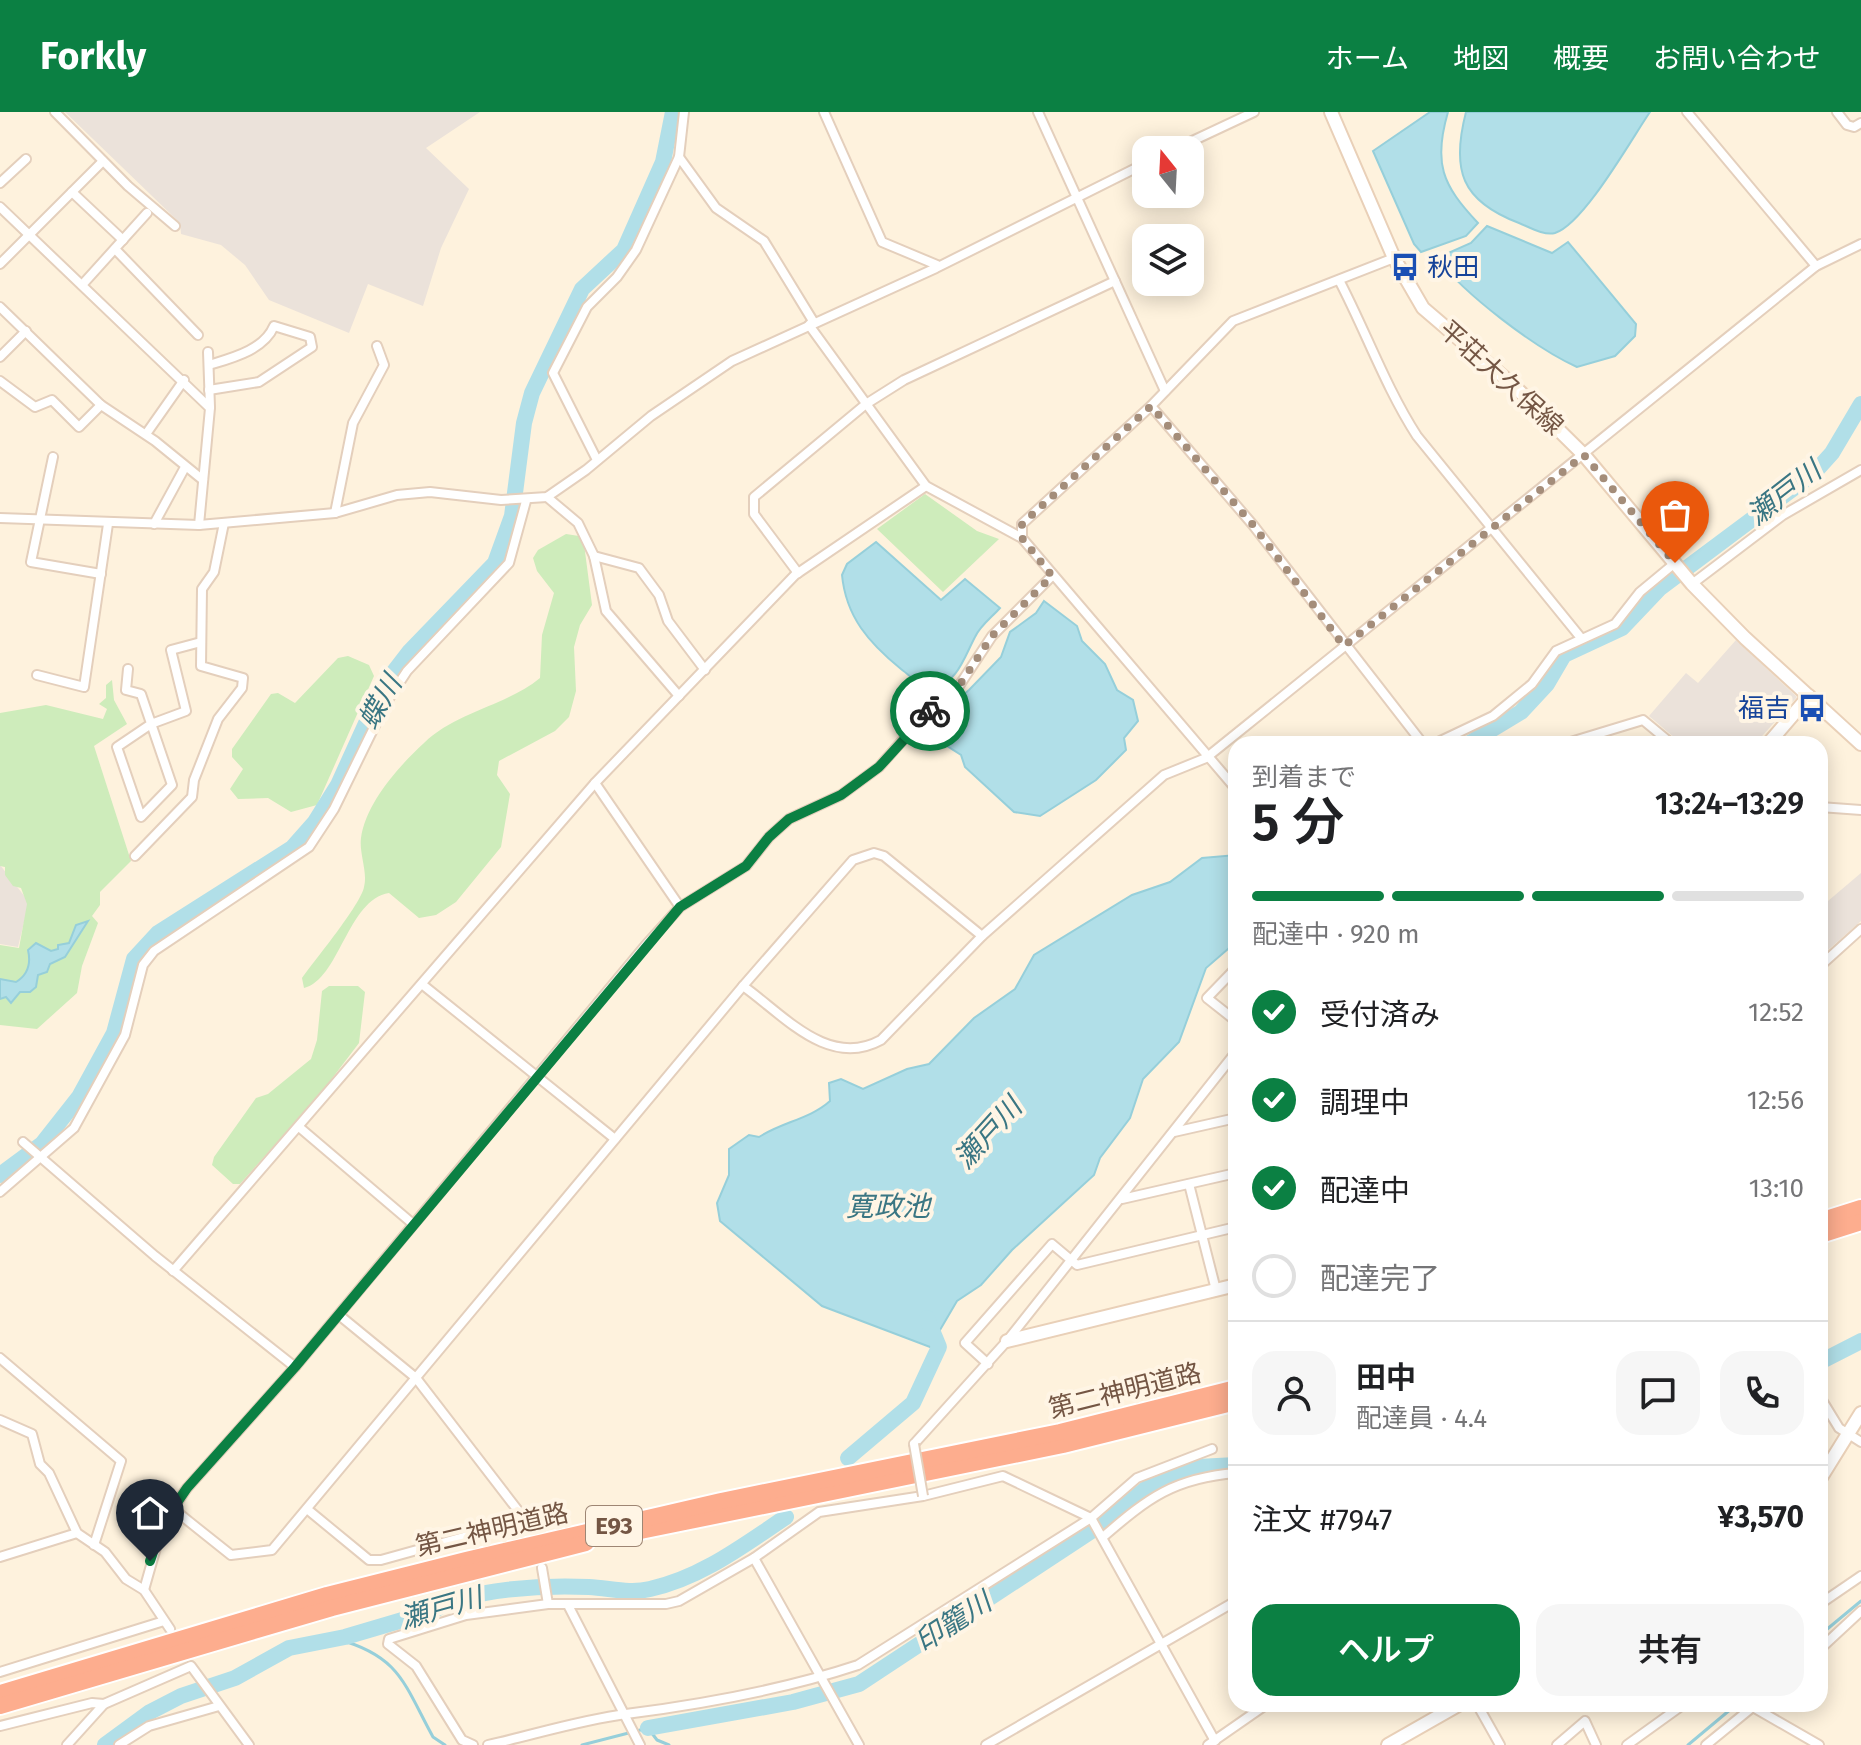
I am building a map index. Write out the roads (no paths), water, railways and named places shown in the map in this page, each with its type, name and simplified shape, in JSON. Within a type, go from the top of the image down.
[{"type":"highway","points":[[1831,1227],[1861,1208]]},
{"type":"highway","points":[[1831,1227],[1861,1222]]},
{"type":"highway","name":"第二神明道路","points":[[0,1693],[312,1600],[451,1564],[721,1501],[1060,1432],[1228,1390]]},
{"type":"highway","name":"第二神明道路","points":[[0,1706],[332,1608],[607,1538],[1063,1445],[1228,1404]]},
{"type":"main road","name":"平荘大久保線","points":[[1331,112],[1394,258],[1423,308],[1513,385],[1584,455],[1689,580],[1861,744]]},
{"type":"main road","points":[[1775,736],[1809,696]]},
{"type":"main road","points":[[1007,1341],[1228,1287]]},
{"type":"main road","points":[[1828,1467],[1861,1413]]},
{"type":"main road","points":[[1388,1745],[1446,1712]]},
{"type":"street","points":[[55,112],[103,161],[175,226]]},
{"type":"street","points":[[597,460],[553,373],[587,307],[617,277],[636,250],[679,157],[684,112]]},
{"type":"street","points":[[824,112],[882,242],[937,265]]},
{"type":"street","points":[[1038,112],[1165,391]]},
{"type":"street","points":[[1203,136],[1254,112]]},
{"type":"street","points":[[1687,112],[1816,266]]},
{"type":"street","points":[[1837,112],[1847,125],[1854,127],[1861,123]]},
{"type":"street","points":[[679,157],[716,208],[764,241],[813,321],[809,325]]},
{"type":"street","points":[[0,183],[26,159]]},
{"type":"street","points":[[0,264],[103,161]]},
{"type":"street","points":[[0,518],[199,525],[335,513],[397,495],[430,492],[453,492],[501,500],[526,501],[547,497],[706,376],[1132,169]]},
{"type":"street","points":[[72,192],[123,240]]},
{"type":"street","points":[[0,207],[210,408]]},
{"type":"street","points":[[82,285],[147,213]]},
{"type":"street","points":[[1233,736],[1816,266],[1861,244]]},
{"type":"street","points":[[115,249],[198,335]]},
{"type":"street","points":[[1022,538],[1022,524],[1151,406],[1233,321],[1394,258]]},
{"type":"street","points":[[1339,280],[1373,346],[1398,406],[1417,436],[1581,638]]},
{"type":"street","points":[[798,573],[754,514],[754,497],[866,404],[978,342],[1115,281]]},
{"type":"street","points":[[0,307],[101,405],[146,434],[184,469],[203,480]]},
{"type":"street","points":[[809,325],[926,486],[1022,538],[1228,781]]},
{"type":"street","points":[[209,365],[239,356],[270,336],[274,326],[310,337],[312,347],[259,382],[209,390]]},
{"type":"street","points":[[0,357],[26,331]]},
{"type":"street","points":[[335,513],[353,423],[384,365],[377,346]]},
{"type":"street","points":[[199,525],[210,408],[208,352]]},
{"type":"street","points":[[146,434],[184,380]]},
{"type":"street","points":[[0,381],[35,407],[52,400],[79,427],[101,405]]},
{"type":"street","points":[[1151,406],[1253,525],[1417,736]]},
{"type":"street","points":[[53,457],[31,562],[101,574]]},
{"type":"street","points":[[154,524],[184,469]]},
{"type":"street","points":[[1689,580],[1783,515],[1861,470]]},
{"type":"street","points":[[173,1271],[595,783],[798,573],[926,486]]},
{"type":"street","points":[[547,497],[578,523],[594,556],[606,611],[679,696]]},
{"type":"street","points":[[0,1192],[74,1128],[125,1035],[143,965],[154,951],[309,847],[334,809],[386,703],[407,671],[509,563],[526,501]]},
{"type":"street","points":[[135,856],[192,797],[194,780],[218,719],[242,688],[243,678],[201,666],[202,589],[214,572],[224,523]]},
{"type":"street","points":[[37,675],[84,687],[108,524]]},
{"type":"street","points":[[594,556],[639,568],[659,595],[668,621],[705,670]]},
{"type":"street","points":[[1451,736],[1493,716],[1538,678],[1556,651],[1615,624],[1640,592],[1677,564]]},
{"type":"street","points":[[144,1590],[163,1523],[172,1508],[339,1315],[680,907],[746,866],[769,837],[789,819],[841,795],[879,767],[925,715],[957,689],[992,636],[1052,576]]},
{"type":"street","points":[[128,669],[126,690],[141,694],[151,724],[172,785],[141,817],[117,747],[151,724],[186,711],[171,650],[201,642]]},
{"type":"street","points":[[1590,736],[1643,720],[1662,736]]},
{"type":"street","points":[[743,986],[806,1036],[846,1050],[863,1050],[891,1031],[982,936],[1164,775],[1206,758],[1228,740]]},
{"type":"street","points":[[595,783],[680,907]]},
{"type":"street","points":[[1828,808],[1861,810]]},
{"type":"street","points":[[172,1508],[231,1555],[272,1550],[743,986],[853,860],[874,853],[884,856],[982,936]]},
{"type":"street","points":[[1828,959],[1861,929]]},
{"type":"street","points":[[1228,976],[1207,998],[1228,1015]]},
{"type":"street","points":[[423,985],[615,1139]]},
{"type":"street","points":[[923,1496],[914,1444],[1007,1341],[1228,1062]]},
{"type":"street","points":[[1173,1133],[1228,1120]]},
{"type":"street","points":[[299,1127],[413,1224]]},
{"type":"street","points":[[23,1142],[173,1271],[295,1367]]},
{"type":"street","points":[[1122,1199],[1228,1175]]},
{"type":"street","points":[[1189,1184],[1216,1290]]},
{"type":"street","points":[[988,1364],[965,1343],[1052,1244],[1077,1265],[1228,1229]]},
{"type":"street","points":[[339,1315],[416,1378],[533,1530]]},
{"type":"street","points":[[0,1358],[121,1461],[94,1545]]},
{"type":"street","points":[[1828,1410],[1839,1428],[1861,1442]]},
{"type":"street","points":[[0,1420],[32,1434],[40,1464],[49,1473],[77,1533],[105,1552],[126,1579],[144,1590],[167,1625],[0,1672]]},
{"type":"street","points":[[488,1745],[624,1714],[671,1710],[821,1677],[858,1665],[1091,1518],[1137,1478],[1212,1449]]},
{"type":"street","points":[[1103,1537],[1146,1499],[1210,1475],[1228,1474]]},
{"type":"street","points":[[473,1745],[462,1740],[416,1666],[388,1644],[389,1639],[466,1615],[548,1604],[679,1601],[754,1558],[819,1512],[923,1496],[1003,1476],[1091,1518],[1163,1644],[1212,1743],[1256,1712]]},
{"type":"street","points":[[307,1509],[369,1560],[381,1560],[500,1527],[520,1513]]},
{"type":"street","points":[[0,1557],[77,1533]]},
{"type":"street","points":[[754,1558],[859,1745]]},
{"type":"street","points":[[542,1568],[548,1604]]},
{"type":"street","points":[[1828,1599],[1861,1576]]},
{"type":"street","points":[[568,1605],[640,1744]]},
{"type":"street","points":[[986,1745],[1228,1606]]},
{"type":"street","points":[[1828,1642],[1861,1611]]},
{"type":"street","points":[[67,1745],[104,1704],[191,1666],[249,1745]]},
{"type":"street","points":[[0,1726],[92,1703],[104,1704]]},
{"type":"street","points":[[119,1745],[149,1726],[217,1703]]},
{"type":"street","points":[[1481,1712],[1500,1745]]},
{"type":"street","points":[[1627,1745],[1673,1712]]},
{"type":"street","points":[[1706,1745],[1746,1712]]},
{"type":"street","points":[[1765,1712],[1813,1744]]},
{"type":"street","points":[[1557,1745],[1585,1721],[1596,1745]]},
{"type":"water","points":[[1430,112],[1448,112],[1441,146],[1444,172],[1456,197],[1478,223],[1466,236],[1421,252],[1414,244],[1373,151]]},
{"type":"water","points":[[1466,112],[1650,112],[1593,198],[1567,226],[1551,234],[1499,214],[1473,194],[1461,167],[1460,151]]},
{"type":"water","points":[[1487,226],[1552,253],[1568,242],[1636,324],[1635,336],[1615,356],[1577,367],[1501,319],[1464,288],[1437,258],[1471,243]]},
{"type":"water","points":[[876,542],[941,600],[965,579],[1000,608],[977,633],[954,675],[932,690],[915,681],[869,639],[848,604],[842,575],[847,564]]},
{"type":"water","points":[[1044,601],[1077,626],[1082,641],[1105,664],[1117,690],[1133,700],[1138,721],[1124,738],[1126,750],[1096,780],[1040,816],[1014,812],[965,767],[961,755],[933,737],[927,725],[969,690],[1001,657],[1010,632],[1036,613]]},
{"type":"water","name":"寛政池","points":[[1228,856],[1228,949],[1206,968],[1179,1042],[1143,1079],[1130,1118],[1100,1158],[1094,1175],[1012,1250],[981,1285],[957,1301],[930,1347],[822,1306],[720,1221],[717,1203],[729,1175],[729,1149],[749,1135],[759,1137],[822,1107],[830,1101],[829,1083],[841,1079],[863,1089],[907,1069],[929,1064],[974,1018],[1015,989],[1034,955],[1132,895],[1170,882],[1202,858]]},
{"type":"water","points":[[88,921],[65,957],[50,964],[47,972],[38,975],[36,987],[30,992],[20,992],[11,1003],[6,997],[0,999],[0,979],[16,982],[24,975],[29,964],[28,950],[36,943],[51,951],[58,949],[58,945],[69,943],[76,925]]},
{"type":"waterway","name":"蝶川","points":[[0,1175],[42,1144],[79,1097],[114,1033],[134,959],[158,933],[292,848],[315,822],[338,785],[383,686],[410,651],[495,563],[512,516],[524,423],[532,393],[582,289],[624,250],[663,162],[673,112]]},
{"type":"waterway","name":"瀬戸川","points":[[1481,736],[1521,712],[1547,684],[1564,655],[1622,628],[1660,588],[1814,473],[1832,453],[1861,404]]},
{"type":"waterway","name":"瀬戸川","points":[[848,1458],[913,1403],[939,1347],[927,1318]]},
{"type":"waterway","name":"印籠川","points":[[1828,1358],[1861,1341]]},
{"type":"waterway","name":"印籠川","points":[[648,1728],[793,1702],[859,1684],[1105,1522],[1153,1483],[1198,1467],[1228,1465]]},
{"type":"waterway","name":"瀬戸川","points":[[105,1745],[150,1712],[181,1696],[235,1678],[289,1648],[345,1637],[487,1593],[552,1587],[627,1591],[669,1584],[704,1569],[786,1517]]},
{"type":"waterway","points":[[1828,1628],[1861,1601]]},
{"type":"waterway","points":[[337,1639],[374,1654],[398,1674],[433,1737],[445,1745]]},
{"type":"waterway","points":[[1688,1745],[1727,1712]]},
{"type":"waterway","points":[[582,1745],[648,1728],[657,1740],[669,1745]]},
{"type":"place","name":"秋田","points":[[1405,267]]},
{"type":"place","name":"福吉","points":[[1812,708]]}]
